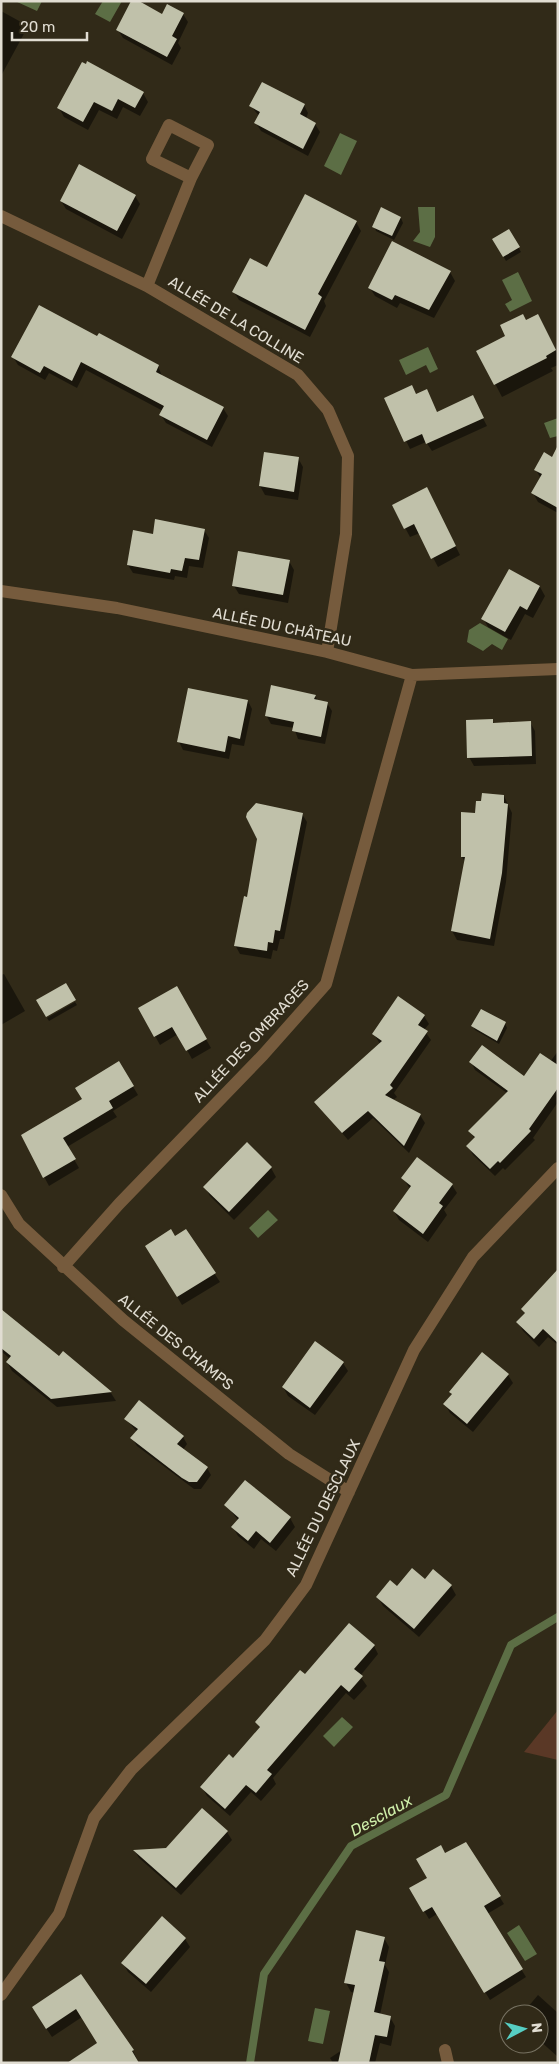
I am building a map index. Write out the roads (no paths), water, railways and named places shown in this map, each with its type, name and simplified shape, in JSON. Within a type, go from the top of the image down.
[{"type":"street","points":[[147,286],[191,178],[208,145],[169,125],[152,159],[191,178]]},
{"type":"street","name":"ALLÉE DE LA COLLINE","points":[[1,216],[147,286],[298,375],[328,410],[348,456],[346,534],[327,652]]},
{"type":"street","name":"ALLÉE DU CHÂTEAU","points":[[1,591],[117,608],[327,652],[412,675],[558,669]]},
{"type":"street","name":"ALLÉE DES OMBRAGES","points":[[62,1267],[119,1204],[263,1054],[326,984],[412,675]]},
{"type":"street","name":"ALLÉE DU DESCLAUX","points":[[1,1996],[59,1914],[94,1818],[131,1770],[266,1640],[306,1585],[414,1350],[473,1257],[558,1168]]},
{"type":"street","name":"ALLÉE DES CHAMPS","points":[[1,1195],[18,1224],[62,1267],[123,1320],[289,1454],[349,1492]]},
{"type":"waterway","name":"Desclaux","points":[[250,2063],[264,1974],[351,1846],[446,1795],[511,1645],[558,1617]]}]
